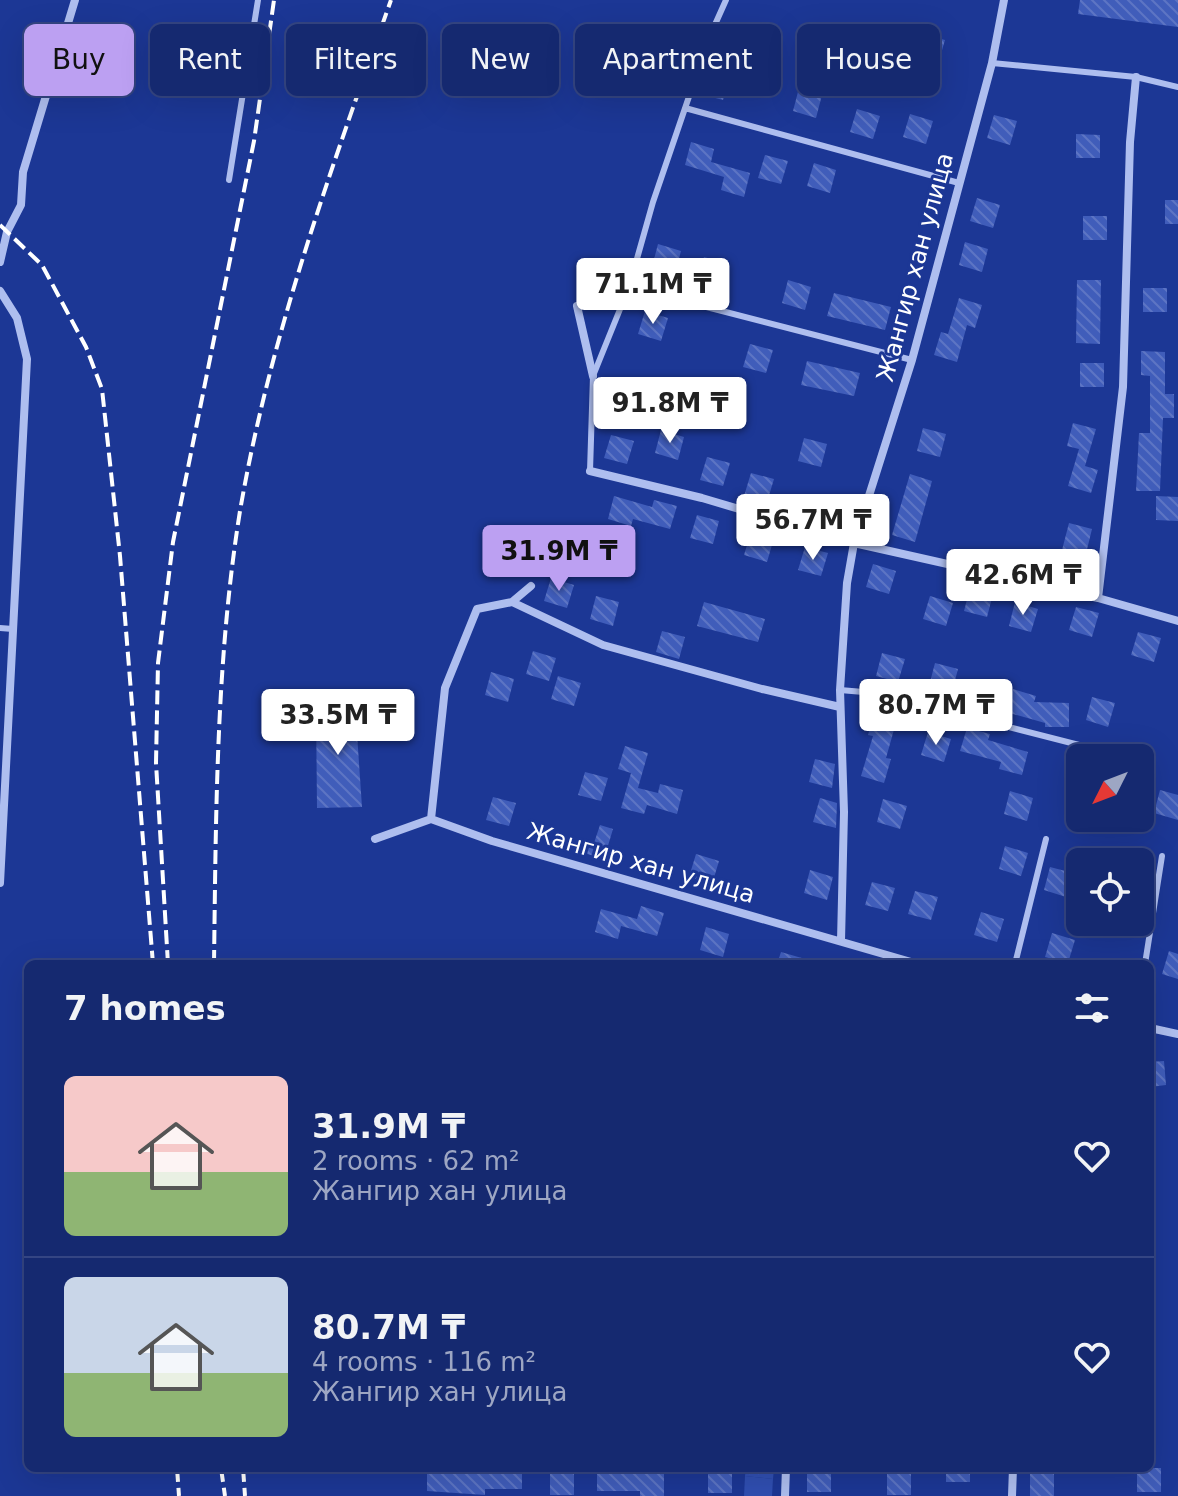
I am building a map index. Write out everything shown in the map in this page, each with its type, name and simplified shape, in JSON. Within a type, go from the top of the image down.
[{"type":"street","points":[[0,262],[7,232],[21,205],[23,172],[75,0]]},
{"type":"street","name":"Жангир хан улица","points":[[841,941],[840,690],[847,583],[854,543],[912,360],[992,63],[1004,0]]},
{"type":"street","points":[[1098,598],[1123,387],[1130,142],[1136,77]]},
{"type":"street","points":[[0,291],[17,318],[27,359],[0,883]]},
{"type":"street","points":[[577,306],[593,376]]},
{"type":"street","points":[[590,471],[702,498],[854,543],[1098,598],[1178,621]]},
{"type":"street","points":[[375,839],[431,819],[445,688],[477,609],[512,602],[531,586]]},
{"type":"street","points":[[512,602],[603,645],[840,707]]},
{"type":"street","name":"Жангир хан улица","points":[[431,819],[492,841],[905,960]]},
{"type":"street","points":[[1154,1029],[1178,1034]]},
{"type":"street","points":[[785,1496],[786,1472]]},
{"type":"street","points":[[1012,1496],[1013,1472]]},
{"type":"lane","points":[[229,180],[258,0]]},
{"type":"lane","points":[[590,471],[593,376],[629,287],[653,202],[709,38],[726,0]]},
{"type":"lane","points":[[992,63],[1136,77],[1178,87]]},
{"type":"lane","points":[[685,108],[959,183]]},
{"type":"lane","points":[[629,287],[912,360]]},
{"type":"lane","points":[[0,628],[13,629]]},
{"type":"lane","points":[[840,690],[890,697],[1075,744]]},
{"type":"lane","points":[[1016,960],[1046,839]]},
{"type":"lane","points":[[1146,960],[1162,856]]},
{"type":"green space","points":[[746,1472],[774,1472],[773,1479],[745,1476]]},
{"type":"green space","points":[[745,1476],[773,1479],[772,1496],[744,1496]]},
{"type":"building","points":[[1080,0],[1178,0],[1178,27],[1078,14]]},
{"type":"building","points":[[940,39],[945,40],[940,57]]},
{"type":"building","points":[[797,96],[822,96],[816,118],[793,111]]},
{"type":"building","points":[[857,109],[880,116],[873,139],[850,132]]},
{"type":"building","points":[[910,114],[933,121],[926,144],[903,137]]},
{"type":"building","points":[[994,115],[1017,121],[1010,145],[987,138]]},
{"type":"building","points":[[1076,134],[1100,135],[1100,158],[1076,158]]},
{"type":"building","points":[[691,142],[714,149],[711,162],[750,173],[744,197],[721,190],[724,177],[685,165]]},
{"type":"building","points":[[765,155],[788,161],[781,184],[758,178]]},
{"type":"building","points":[[814,163],[836,170],[830,193],[807,186]]},
{"type":"building","points":[[977,198],[1000,205],[993,228],[970,221]]},
{"type":"building","points":[[1165,200],[1178,200],[1178,224],[1165,224]]},
{"type":"building","points":[[1083,216],[1107,216],[1107,240],[1083,240]]},
{"type":"building","points":[[965,242],[988,249],[982,272],[959,265]]},
{"type":"building","points":[[658,244],[681,251],[675,274],[652,267]]},
{"type":"building","points":[[704,257],[726,263],[720,286],[697,280]]},
{"type":"building","points":[[788,280],[811,287],[805,310],[782,303]]},
{"type":"building","points":[[1077,280],[1101,280],[1100,344],[1076,343]]},
{"type":"building","points":[[1143,288],[1167,288],[1167,312],[1143,312]]},
{"type":"building","points":[[834,293],[891,307],[885,330],[827,316]]},
{"type":"building","points":[[959,298],[982,305],[975,328],[967,325],[957,362],[934,355],[941,332],[948,334]]},
{"type":"building","points":[[645,311],[668,318],[661,341],[638,334]]},
{"type":"building","points":[[750,344],[773,350],[766,373],[743,367]]},
{"type":"building","points":[[1141,351],[1165,352],[1165,394],[1174,394],[1174,418],[1163,418],[1160,491],[1136,491],[1139,433],[1150,433],[1150,376],[1141,375]]},
{"type":"building","points":[[807,361],[860,373],[854,396],[801,385]]},
{"type":"building","points":[[1080,363],[1104,363],[1104,387],[1080,387]]},
{"type":"building","points":[[1073,423],[1096,429],[1085,466],[1098,470],[1091,493],[1068,486],[1079,449],[1067,446]]},
{"type":"building","points":[[923,428],[946,434],[940,457],[917,451]]},
{"type":"building","points":[[661,430],[684,437],[678,460],[655,453]]},
{"type":"building","points":[[611,435],[634,441],[627,464],[604,458]]},
{"type":"building","points":[[804,438],[827,444],[821,467],[798,461]]},
{"type":"building","points":[[707,457],[730,463],[723,486],[700,480]]},
{"type":"building","points":[[751,473],[774,479],[767,502],[744,496]]},
{"type":"building","points":[[910,474],[932,481],[915,542],[892,535]]},
{"type":"building","points":[[614,496],[652,507],[654,500],[677,506],[670,529],[633,519],[631,526],[608,519]]},
{"type":"building","points":[[1156,496],[1178,497],[1178,521],[1156,520]]},
{"type":"building","points":[[697,515],[719,521],[713,544],[690,538]]},
{"type":"building","points":[[1069,523],[1092,529],[1078,586],[1054,581]]},
{"type":"building","points":[[751,532],[774,538],[767,562],[744,555]]},
{"type":"building","points":[[805,547],[828,553],[821,576],[798,570]]},
{"type":"building","points":[[873,564],[896,571],[889,594],[866,587]]},
{"type":"building","points":[[551,578],[574,585],[567,608],[544,601]]},
{"type":"building","points":[[970,588],[993,594],[987,617],[964,611]]},
{"type":"building","points":[[596,596],[619,602],[613,626],[590,619]]},
{"type":"building","points":[[930,596],[953,603],[946,626],[923,619]]},
{"type":"building","points":[[704,602],[765,619],[758,642],[697,626]]},
{"type":"building","points":[[1015,602],[1038,609],[1031,632],[1009,626]]},
{"type":"building","points":[[1076,607],[1099,613],[1092,637],[1069,630]]},
{"type":"building","points":[[662,631],[685,637],[679,659],[656,652]]},
{"type":"building","points":[[1138,632],[1161,638],[1154,662],[1131,655]]},
{"type":"building","points":[[533,651],[556,658],[549,681],[526,674]]},
{"type":"building","points":[[882,653],[905,659],[898,682],[876,676]]},
{"type":"building","points":[[935,663],[958,669],[952,692],[929,686]]},
{"type":"building","points":[[491,672],[514,679],[508,702],[485,695]]},
{"type":"building","points":[[558,676],[581,683],[574,706],[551,699]]},
{"type":"building","points":[[1013,689],[1036,696],[1034,702],[1069,703],[1069,727],[1045,727],[1045,723],[1006,712]]},
{"type":"building","points":[[1092,697],[1115,703],[1108,727],[1086,720]]},
{"type":"building","points":[[355,704],[362,807],[317,808],[316,706]]},
{"type":"building","points":[[874,712],[897,719],[886,758],[891,759],[884,783],[861,776],[873,736],[868,735]]},
{"type":"building","points":[[967,728],[990,734],[988,740],[1028,752],[1022,775],[999,769],[1001,762],[960,751]]},
{"type":"building","points":[[928,732],[951,739],[944,762],[921,755]]},
{"type":"building","points":[[625,746],[648,753],[638,788],[658,793],[660,784],[683,790],[677,814],[647,805],[644,814],[621,808],[631,773],[618,769]]},
{"type":"building","points":[[815,759],[835,764],[832,788],[809,782]]},
{"type":"building","points":[[585,772],[608,778],[601,801],[578,795]]},
{"type":"building","points":[[1160,790],[1178,795],[1178,820],[1154,813]]},
{"type":"building","points":[[1010,791],[1033,798],[1027,821],[1004,814]]},
{"type":"building","points":[[493,797],[516,803],[509,826],[486,820]]},
{"type":"building","points":[[820,798],[837,803],[836,828],[813,822]]},
{"type":"building","points":[[883,799],[907,806],[900,829],[877,822]]},
{"type":"building","points":[[600,825],[613,829],[604,859],[574,850],[578,838],[594,843]]},
{"type":"building","points":[[1005,846],[1028,853],[1021,876],[999,869]]},
{"type":"building","points":[[696,854],[719,861],[712,884],[689,877]]},
{"type":"building","points":[[1050,867],[1066,871],[1066,897],[1044,890]]},
{"type":"building","points":[[810,870],[833,877],[827,900],[804,893]]},
{"type":"building","points":[[872,882],[895,888],[888,911],[865,905]]},
{"type":"building","points":[[915,891],[938,897],[931,920],[908,914]]},
{"type":"building","points":[[641,906],[664,913],[657,936],[621,926],[618,939],[595,932],[601,909],[637,919]]},
{"type":"building","points":[[981,912],[1004,919],[997,942],[974,935]]},
{"type":"building","points":[[706,927],[729,934],[723,957],[700,950]]},
{"type":"building","points":[[1052,933],[1075,940],[1069,960],[1045,957]]},
{"type":"building","points":[[1169,951],[1178,954],[1178,979],[1162,974]]},
{"type":"building","points":[[781,952],[809,960],[778,960]]},
{"type":"building","points":[[1164,1061],[1166,1085],[1154,1086],[1154,1062]]},
{"type":"building","points":[[1154,1468],[1161,1468],[1161,1492],[1137,1492],[1137,1472],[1154,1472]]},
{"type":"building","points":[[427,1472],[522,1472],[522,1489],[485,1489],[485,1495],[427,1491]]},
{"type":"building","points":[[550,1472],[574,1472],[574,1495],[550,1495]]},
{"type":"building","points":[[597,1472],[664,1473],[664,1496],[640,1496],[640,1491],[597,1491]]},
{"type":"building","points":[[708,1472],[732,1472],[732,1493],[708,1493]]},
{"type":"building","points":[[807,1472],[831,1472],[831,1492],[807,1492]]},
{"type":"building","points":[[887,1472],[911,1472],[911,1495],[887,1495]]},
{"type":"building","points":[[946,1472],[970,1472],[970,1482],[946,1482]]},
{"type":"building","points":[[1030,1472],[1054,1472],[1054,1496],[1030,1496]]},
{"type":"railway","points":[[168,960],[156,763],[158,663],[173,542],[254,141],[274,0]]},
{"type":"railway","points":[[214,960],[222,680],[240,511],[285,316],[325,189],[391,0]]},
{"type":"railway","points":[[0,225],[42,265],[86,347],[102,389],[120,556],[153,960]]},
{"type":"railway","points":[[177,1472],[179,1496]]},
{"type":"railway","points":[[222,1472],[225,1496]]},
{"type":"railway","points":[[243,1472],[245,1496]]}]
